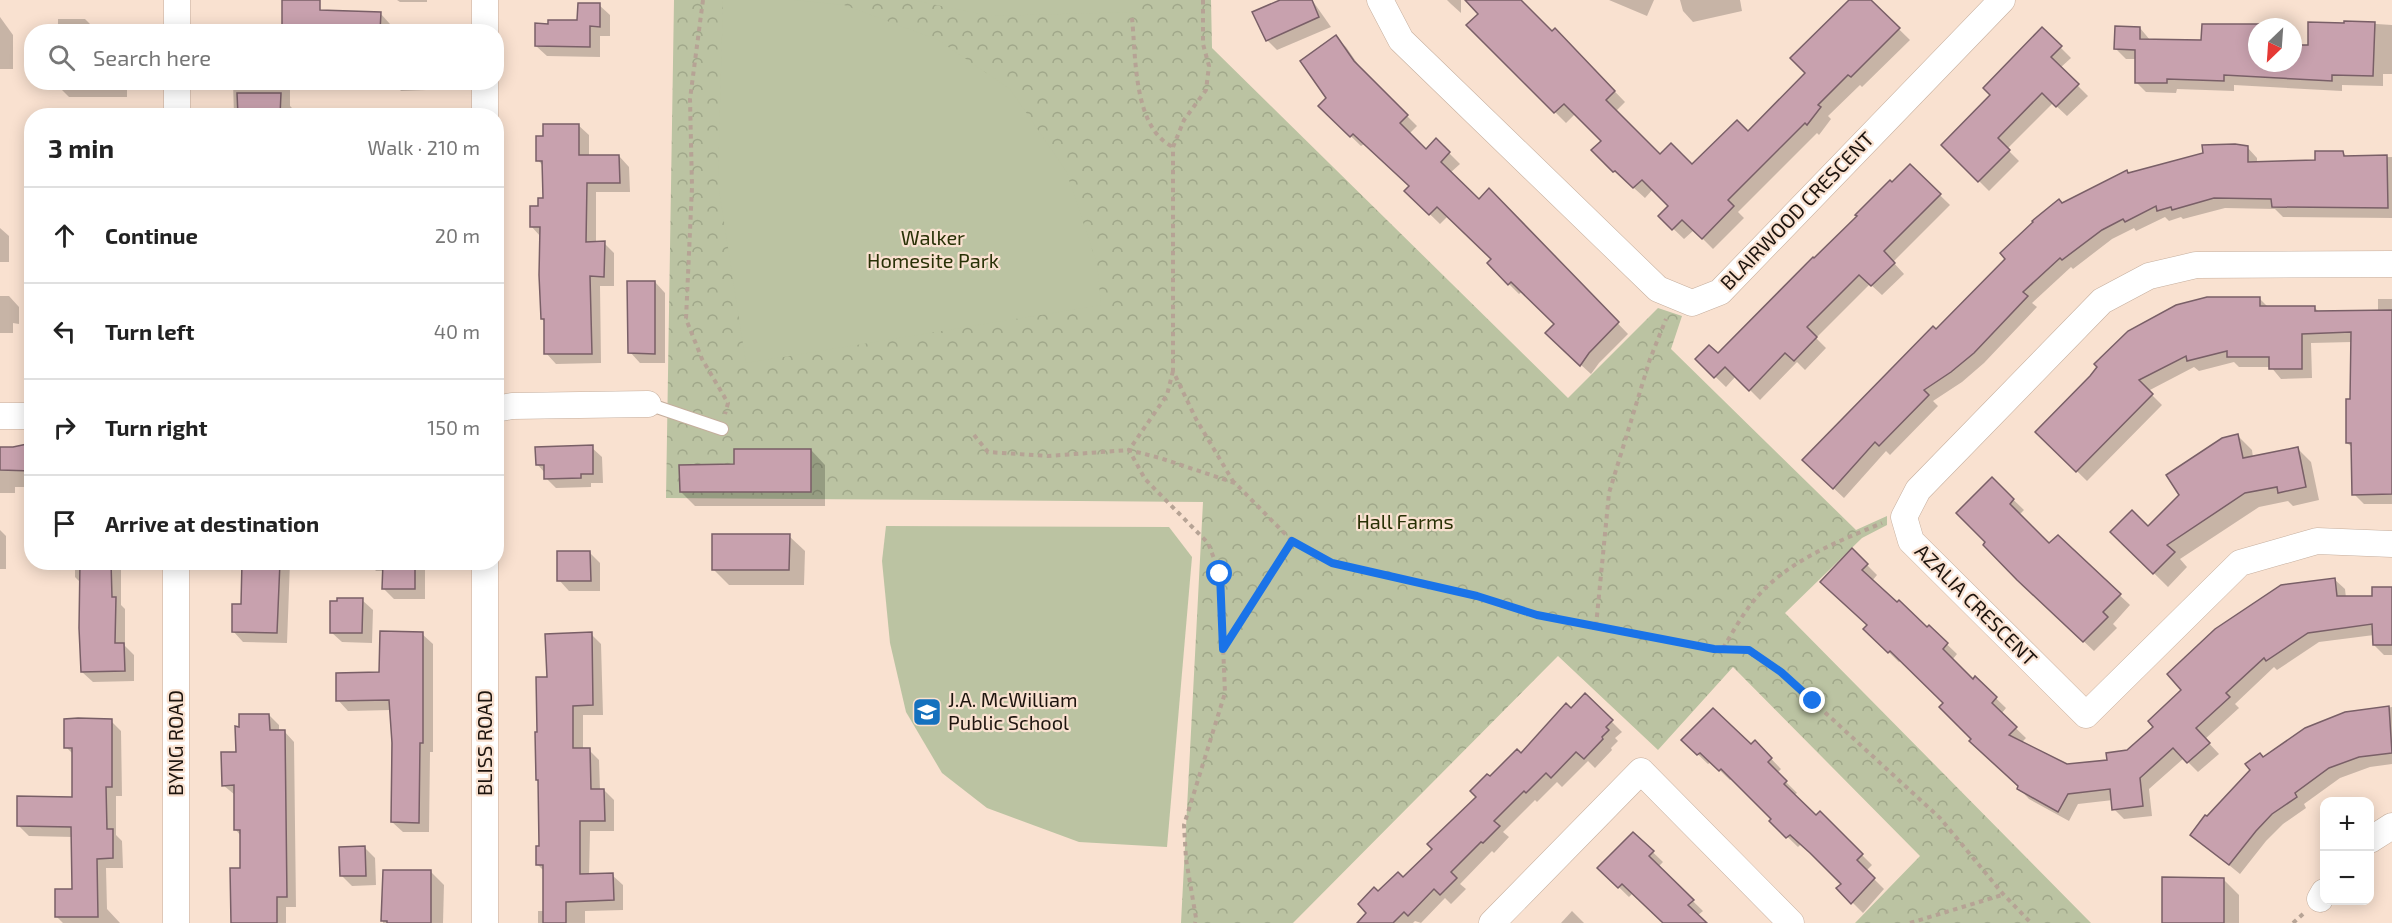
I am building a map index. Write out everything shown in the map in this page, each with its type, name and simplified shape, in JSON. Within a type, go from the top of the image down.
[{"type":"street","points":[[177,0],[177,24]]},
{"type":"street","points":[[485,0],[485,24]]},
{"type":"street","name":"BLAIRWOOD CRESCENT","points":[[1380,0],[1401,40],[1409,48],[1658,289],[1692,303],[1720,292],[2002,0]]},
{"type":"street","points":[[177,90],[177,108]]},
{"type":"street","points":[[485,90],[485,108]]},
{"type":"street","name":"AZALIA CRESCENT","points":[[2392,264],[2196,265],[2149,276],[2102,302],[1918,490],[1904,517],[1911,541],[2086,715],[2240,563],[2318,541],[2392,544]]},
{"type":"street","points":[[504,408],[648,404]]},
{"type":"street","points":[[0,416],[24,416]]},
{"type":"street","name":"BYNG ROAD","points":[[176,923],[177,570]]},
{"type":"street","name":"BLISS ROAD","points":[[485,570],[485,923]]},
{"type":"street","points":[[1492,923],[1641,771],[1791,923]]},
{"type":"street","points":[[2374,837],[2392,826]]},
{"type":"lane","points":[[648,404],[722,429]]},
{"type":"path","points":[[703,0],[690,99],[692,187],[686,319],[702,359],[728,403]]},
{"type":"path","points":[[1129,450],[1167,395],[1173,371],[1173,147],[1184,120],[1206,90],[1209,66],[1203,44],[1203,0]]},
{"type":"path","points":[[1132,18],[1141,100],[1148,122],[1161,141],[1173,147]]},
{"type":"path","points":[[1596,626],[1609,493],[1650,359],[1669,312]]},
{"type":"path","points":[[1173,371],[1196,419],[1235,483],[1292,541],[1332,563],[1477,596],[1537,615],[1722,649],[1749,650],[1781,672],[1940,818],[2003,894],[2031,923]]},
{"type":"path","points":[[974,435],[988,452],[1048,456],[1129,450],[1204,471],[1235,483]]},
{"type":"path","points":[[1129,450],[1145,479],[1208,543],[1220,574],[1225,693],[1184,825],[1186,859],[1195,923]]},
{"type":"path","points":[[1722,649],[1756,599],[1787,569],[1830,545],[1887,521]]},
{"type":"path","points":[[1223,649],[1292,541]]},
{"type":"path","points":[[1910,923],[2003,894]]},
{"type":"green space","points":[[674,0],[1211,0],[1212,48],[1568,398],[1658,308],[1682,316],[1671,349],[1856,530],[1887,516],[1887,525],[1862,538],[1785,613],[2091,923],[1855,923],[1920,856],[1733,667],[1658,750],[1558,656],[1293,923],[1181,923],[1203,502],[666,498]]},
{"type":"green space","name":"Walker Homesite Park","points":[[723,0],[794,0],[844,5],[938,40],[1010,89],[1066,171],[1097,264],[1101,305],[746,363],[718,183]]},
{"type":"green space","points":[[912,0],[1135,0],[1135,12],[990,16]]},
{"type":"green space","points":[[886,526],[1169,527],[1192,557],[1167,847],[1079,842],[987,808],[942,773],[906,712],[890,643],[882,561]]},
{"type":"building","points":[[282,0],[320,0],[320,10],[381,12],[380,24],[282,24]]},
{"type":"building","points":[[1280,0],[1312,0],[1319,17],[1266,41],[1252,12]]},
{"type":"building","points":[[1465,0],[1521,0],[1552,31],[1555,28],[1615,91],[1606,100],[1660,154],[1671,143],[1692,164],[1737,120],[1748,131],[1805,73],[1790,58],[1849,0],[1871,0],[1900,28],[1851,77],[1848,75],[1818,105],[1821,107],[1807,125],[1805,123],[1728,200],[1734,206],[1702,239],[1682,220],[1672,230],[1658,216],[1668,206],[1642,180],[1633,188],[1615,171],[1613,172],[1591,150],[1601,141],[1564,104],[1554,113],[1466,25],[1478,14]]},
{"type":"building","points":[[578,3],[600,3],[600,27],[590,26],[590,47],[535,46],[535,23],[548,24],[548,20],[577,20]]},
{"type":"building","points":[[2344,21],[2375,22],[2373,76],[2332,75],[2332,81],[2224,75],[2224,81],[2167,79],[2167,83],[2135,83],[2135,50],[2114,49],[2115,26],[2140,27],[2140,39],[2201,40],[2202,24],[2248,24],[2248,72],[2302,72],[2302,45],[2308,45],[2308,22],[2344,23]]},
{"type":"building","points":[[2042,27],[2062,46],[2051,57],[2079,84],[2056,107],[2042,93],[1998,138],[2010,150],[1978,182],[1941,145],[1990,95],[1983,88]]},
{"type":"building","points":[[1336,35],[1354,61],[1408,115],[1400,123],[1426,149],[1436,138],[1450,152],[1441,162],[1479,199],[1489,188],[1619,322],[1589,353],[1580,366],[1545,333],[1554,324],[1511,282],[1508,285],[1487,263],[1491,259],[1437,207],[1429,215],[1404,191],[1409,186],[1353,134],[1350,137],[1318,106],[1326,98],[1300,61]]},
{"type":"building","points":[[237,93],[281,93],[280,108],[238,108]]},
{"type":"building","points":[[543,124],[579,124],[579,155],[619,155],[620,183],[587,183],[586,242],[605,241],[604,277],[590,276],[592,354],[544,354],[544,319],[541,319],[539,275],[540,227],[530,227],[530,206],[538,206],[538,198],[543,198],[542,161],[536,161],[536,136],[543,136]]},
{"type":"building","points":[[2202,145],[2248,146],[2248,162],[2315,160],[2315,151],[2343,151],[2344,156],[2387,155],[2388,208],[2272,207],[2271,199],[2214,198],[2172,210],[2171,207],[2157,211],[2156,206],[2125,222],[2123,219],[2102,230],[2062,260],[2060,258],[2023,292],[2028,296],[1974,353],[1924,390],[1929,395],[1879,446],[1875,442],[1833,489],[1802,460],[1933,326],[1936,329],[2005,259],[2000,253],[2032,221],[2059,199],[2062,203],[2127,170],[2128,173],[2203,153]]},
{"type":"building","points":[[1910,164],[1941,194],[1884,251],[1895,263],[1871,286],[1859,275],[1807,327],[1817,337],[1794,361],[1785,353],[1749,391],[1725,367],[1714,378],[1695,359],[1709,345],[1718,353],[1857,216],[1855,215],[1890,180],[1892,182]]},
{"type":"building","points":[[627,281],[655,281],[655,354],[628,353]]},
{"type":"building","points":[[2207,297],[2260,297],[2260,306],[2315,306],[2315,311],[2392,310],[2392,494],[2352,495],[2351,443],[2346,443],[2346,399],[2350,399],[2351,332],[2302,334],[2302,369],[2269,369],[2269,357],[2227,357],[2227,351],[2187,361],[2186,356],[2139,380],[2153,394],[2076,472],[2035,432],[2090,376],[2097,367],[2094,364],[2128,331],[2176,305]]},
{"type":"building","points":[[2238,434],[2243,458],[2298,447],[2306,487],[2278,493],[2277,487],[2245,493],[2167,545],[2175,552],[2153,574],[2110,532],[2132,510],[2148,526],[2179,495],[2166,475],[2222,438]]},
{"type":"building","points":[[24,445],[24,471],[0,470],[0,447]]},
{"type":"building","points":[[593,445],[593,474],[581,474],[581,478],[544,479],[544,465],[536,465],[535,447]]},
{"type":"building","points":[[734,449],[811,449],[811,492],[680,492],[679,465],[734,464]]},
{"type":"building","points":[[1992,477],[2014,499],[2010,504],[2049,543],[2058,535],[2121,594],[2103,612],[2108,617],[2083,642],[2017,580],[1983,545],[1985,542],[1956,513]]},
{"type":"building","points":[[712,534],[790,534],[789,570],[712,570]]},
{"type":"building","points":[[1852,548],[1868,564],[1862,570],[1897,602],[1899,600],[1927,627],[1929,625],[1948,643],[1943,649],[1973,679],[1975,676],[1997,697],[1992,703],[2017,727],[2009,735],[2067,764],[2107,760],[2106,753],[2127,750],[2153,727],[2148,721],[2181,690],[2167,674],[2215,629],[2281,585],[2335,578],[2337,596],[2372,596],[2372,587],[2392,587],[2392,645],[2373,645],[2372,624],[2308,633],[2266,661],[2264,658],[2226,693],[2230,697],[2196,728],[2210,743],[2187,763],[2173,748],[2140,778],[2143,806],[2112,810],[2110,789],[2068,794],[2058,812],[2017,789],[2018,786],[1969,741],[1971,739],[1939,707],[1943,703],[1890,651],[1888,653],[1863,629],[1867,625],[1820,582]]},
{"type":"building","points":[[557,551],[590,551],[591,581],[557,581]]},
{"type":"building","points":[[80,570],[111,570],[112,597],[116,597],[115,643],[124,643],[125,671],[81,672]]},
{"type":"building","points":[[242,570],[280,570],[277,633],[232,632],[232,604],[241,604]]},
{"type":"building","points":[[383,570],[415,570],[415,589],[382,589]]},
{"type":"building","points":[[337,598],[363,598],[362,633],[330,633],[330,601],[337,601]]},
{"type":"building","points":[[380,631],[423,632],[423,743],[420,743],[419,823],[391,822],[392,743],[389,700],[336,701],[336,673],[379,672]]},
{"type":"building","points":[[592,632],[593,705],[573,706],[573,748],[590,748],[591,789],[604,789],[605,821],[580,821],[580,874],[613,873],[614,900],[566,902],[566,923],[543,923],[543,865],[536,865],[536,846],[539,846],[535,732],[537,732],[536,677],[547,677],[545,634]]},
{"type":"building","points":[[1585,693],[1613,720],[1606,727],[1609,730],[1602,737],[1603,739],[1584,759],[1576,752],[1551,778],[1546,773],[1526,793],[1524,791],[1494,821],[1500,826],[1451,872],[1457,878],[1440,895],[1434,889],[1408,916],[1404,912],[1393,923],[1357,923],[1366,913],[1358,904],[1374,887],[1378,891],[1398,872],[1403,877],[1432,849],[1427,844],[1476,797],[1470,791],[1487,774],[1490,776],[1517,749],[1521,753],[1566,703],[1571,708]]},
{"type":"building","points":[[2389,706],[2392,753],[2359,757],[2329,768],[2295,793],[2297,797],[2272,814],[2229,865],[2190,835],[2205,815],[2207,816],[2250,770],[2245,764],[2260,753],[2263,757],[2305,728],[2345,712]]},
{"type":"building","points":[[1713,708],[1751,744],[1755,740],[1772,758],[1768,762],[1787,781],[1784,784],[1816,815],[1820,811],[1863,854],[1857,860],[1875,878],[1851,904],[1836,888],[1841,884],[1810,853],[1790,835],[1786,838],[1769,821],[1771,819],[1721,769],[1719,771],[1700,753],[1697,755],[1681,740]]},
{"type":"building","points":[[239,714],[269,714],[270,730],[285,730],[287,897],[277,897],[277,923],[231,923],[230,868],[240,868],[240,830],[234,830],[234,785],[222,786],[221,752],[236,752],[235,726],[239,727]]},
{"type":"building","points":[[64,719],[112,719],[112,787],[106,787],[107,829],[113,829],[113,858],[97,859],[98,917],[55,917],[55,889],[72,889],[71,827],[17,826],[17,796],[72,797],[72,748],[64,748]]},
{"type":"building","points":[[1633,832],[1654,851],[1649,856],[1694,900],[1688,905],[1707,923],[1663,923],[1622,884],[1618,888],[1597,868]]},
{"type":"building","points":[[365,846],[366,876],[340,876],[339,847]]},
{"type":"building","points":[[383,870],[431,870],[431,923],[381,921]]},
{"type":"building","points":[[2162,877],[2224,878],[2224,923],[2162,923]]},
{"type":"place","name":"J.A. McWilliam Public School","points":[[927,712]]},
{"type":"route","points":[[1220,574],[1223,649],[1292,541],[1332,563],[1477,596],[1537,615],[1714,649],[1749,650],[1781,672],[1813,701]]},
{"type":"park label","name":"Hall Farms","points":[[1405,522]]}]
